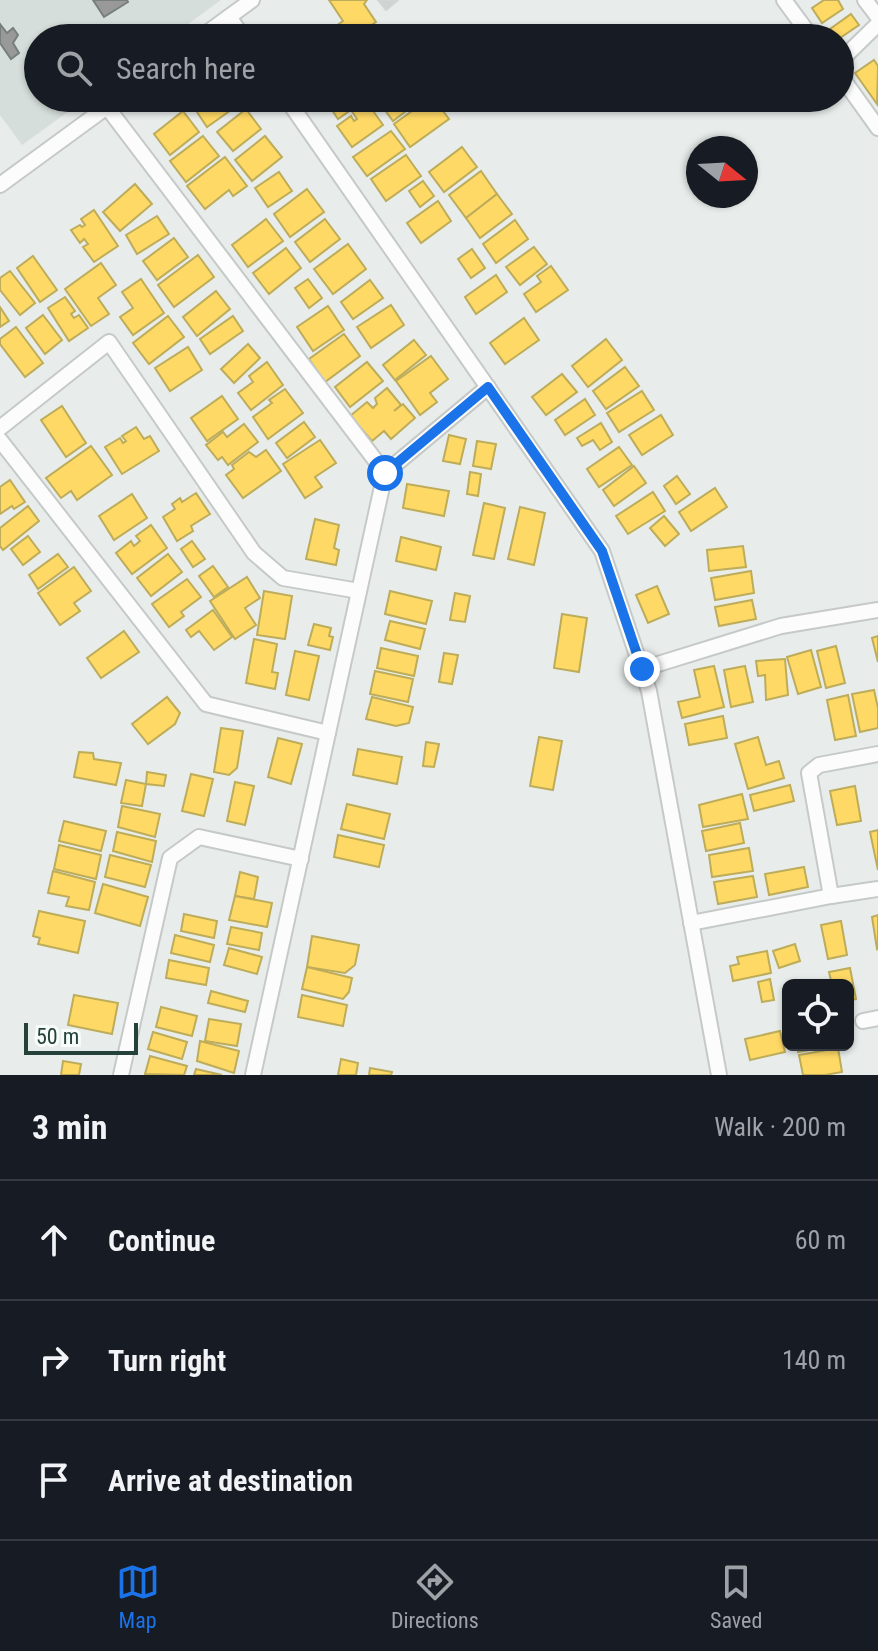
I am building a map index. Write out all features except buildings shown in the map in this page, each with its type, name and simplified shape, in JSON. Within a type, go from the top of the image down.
[{"type":"street","points":[[219,24],[252,0]]},
{"type":"street","points":[[784,0],[802,24]]},
{"type":"street","points":[[865,0],[878,17]]},
{"type":"street","points":[[229,17],[234,24]]},
{"type":"street","points":[[854,47],[878,24]]},
{"type":"street","points":[[854,95],[878,128]]},
{"type":"street","points":[[0,185],[99,112]]},
{"type":"street","points":[[120,112],[385,473]]},
{"type":"street","points":[[296,112],[602,551],[649,691],[719,1075]]},
{"type":"street","points":[[0,428],[109,342],[254,553],[283,578],[359,591]]},
{"type":"street","points":[[253,1075],[385,473],[488,387]]},
{"type":"street","points":[[0,440],[206,704],[328,733]]},
{"type":"street","points":[[642,669],[781,626],[878,610]]},
{"type":"street","points":[[831,896],[809,773],[819,765],[878,754]]},
{"type":"street","points":[[121,1075],[170,858],[199,837],[301,859]]},
{"type":"street","points":[[691,923],[878,889]]},
{"type":"shaded area","points":[[0,0],[221,0],[188,24],[24,24],[24,112],[68,112],[22,145],[0,115]]},
{"type":"route","points":[[385,473],[488,387],[602,551],[642,669]]}]
